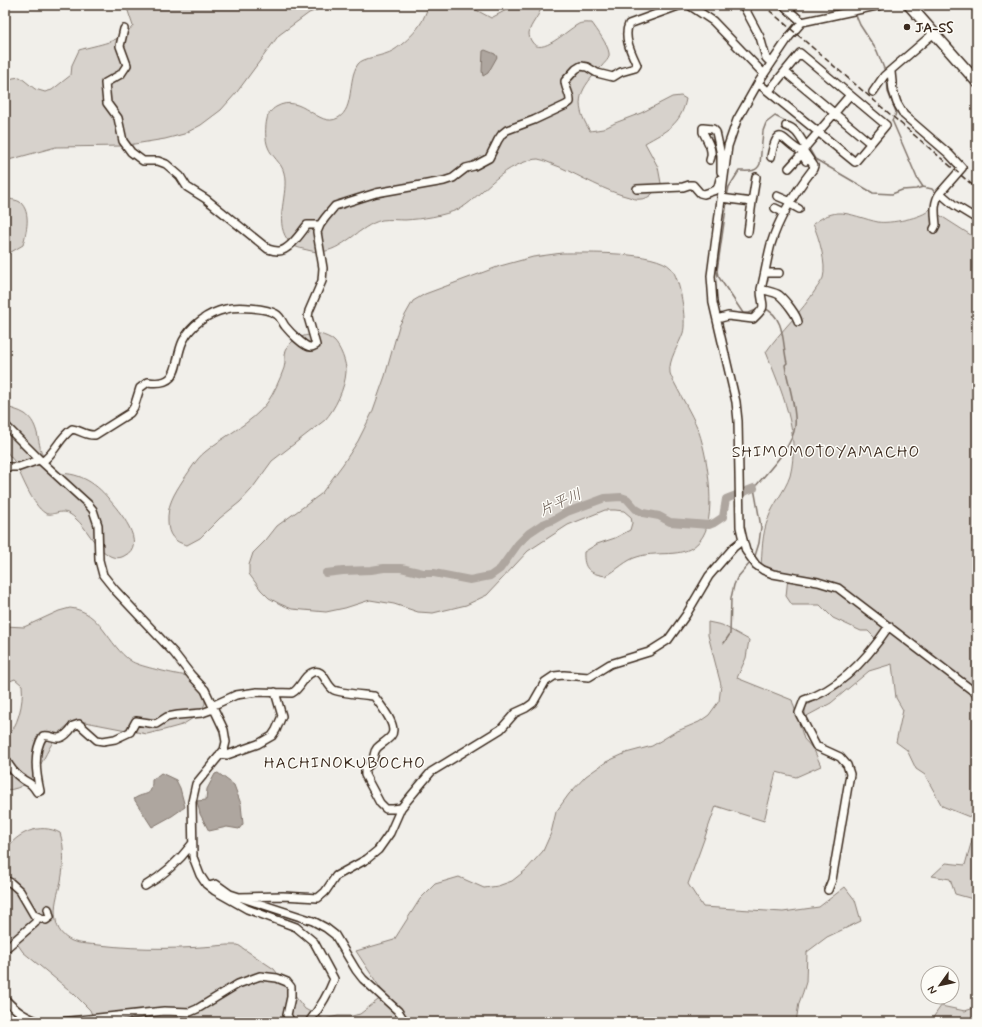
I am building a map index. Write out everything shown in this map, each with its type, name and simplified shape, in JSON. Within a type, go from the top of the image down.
[{"type":"highway","points":[[909,5],[977,82]]},
{"type":"street","points":[[5,467],[19,467],[40,461],[50,456],[65,434],[72,429],[89,436],[95,435],[130,413],[134,407],[142,385],[148,382],[163,382],[172,377],[178,363],[180,349],[184,340],[191,329],[212,314],[234,308],[252,308],[275,313],[294,336],[307,347],[316,345],[308,317],[309,311],[322,281],[323,268],[317,232],[335,206],[376,193],[444,181],[453,178],[466,168],[474,166],[489,158],[498,140],[507,130],[534,120],[570,102],[571,97],[565,81],[576,69],[581,66],[587,67],[597,73],[613,77],[621,72],[635,68],[637,64],[628,41],[626,30],[629,24],[681,5]]},
{"type":"street","points":[[689,5],[713,21],[764,74]]},
{"type":"street","points":[[743,5],[760,37],[766,58],[771,63]]},
{"type":"street","points":[[783,5],[802,22]]},
{"type":"street","points":[[638,189],[683,187],[693,185],[700,193],[704,194],[716,190],[723,173],[728,146],[737,120],[771,63],[789,37],[802,22],[881,5]]},
{"type":"street","points":[[124,29],[120,46],[127,65],[121,74],[105,83],[105,88],[107,102],[118,118],[123,141],[131,152],[143,161],[158,161],[166,164],[180,176],[187,187],[206,199],[268,249],[277,252],[282,251],[291,245],[307,225],[320,226]]},
{"type":"street","points":[[873,92],[884,76],[891,72],[934,33]]},
{"type":"street","points":[[758,83],[855,162],[886,125],[800,53],[769,91]]},
{"type":"street","points":[[785,72],[870,143]]},
{"type":"street","points":[[891,72],[893,91],[897,103],[904,115],[949,154],[962,168],[939,195],[935,213],[936,225],[934,229]]},
{"type":"street","points":[[771,157],[775,141],[782,137],[786,138],[793,147],[801,151],[835,114],[850,95]]},
{"type":"street","points":[[717,319],[728,316],[753,319],[763,308],[761,289],[771,243],[790,203],[814,166],[806,147],[796,132],[790,127],[786,126]]},
{"type":"street","points":[[710,160],[712,155],[711,150],[703,132],[703,128],[713,129],[716,132],[723,173],[725,199],[710,276],[711,291],[736,402],[738,421],[740,527],[746,550],[756,564],[763,570],[773,574],[818,582],[838,588],[977,694]]},
{"type":"street","points":[[789,168],[800,156],[803,156],[813,168]]},
{"type":"street","points":[[748,232],[756,178]]},
{"type":"street","points":[[939,195],[977,219]]},
{"type":"street","points":[[777,196],[799,209]]},
{"type":"street","points":[[725,199],[752,202]]},
{"type":"street","points":[[775,208],[785,213]]},
{"type":"street","points":[[765,273],[779,273]]},
{"type":"street","points":[[761,289],[781,296],[793,312],[798,322]]},
{"type":"street","points":[[5,425],[40,461],[93,510],[98,525],[99,560],[104,575],[115,590],[174,652],[204,690],[224,730],[226,742],[224,750],[196,784],[192,802],[193,857],[206,884],[215,891],[247,909],[296,927],[314,942],[334,979],[321,1005],[309,1022]]},
{"type":"street","points":[[239,897],[283,896],[318,898],[325,892],[336,876],[374,854],[390,833],[401,808],[431,772],[454,757],[484,741],[501,729],[515,713],[533,703],[545,682],[554,676],[564,675],[589,677],[610,664],[649,652],[668,640],[686,615],[709,576],[734,547],[743,540]]},
{"type":"street","points":[[828,890],[832,880],[850,774],[848,765],[840,757],[816,746],[799,713],[804,700],[823,693],[863,661],[889,626]]},
{"type":"street","points":[[5,758],[8,766],[21,778],[32,784],[38,792],[40,791],[37,781],[36,765],[40,741],[43,736],[49,735],[57,738],[62,737],[73,726],[79,724],[97,740],[103,741],[115,739],[130,732],[136,722],[156,724],[167,717],[202,713],[213,709],[214,705],[236,695],[275,692],[292,693],[297,690],[311,673],[318,672],[322,674],[328,684],[335,690],[374,696],[392,724],[394,730],[392,735],[375,750],[374,760],[372,764],[365,769],[365,775],[380,803],[386,809],[401,808]]},
{"type":"street","points":[[220,754],[227,755],[258,744],[272,736],[282,716],[275,692]]},
{"type":"street","points":[[145,886],[161,876],[177,862],[192,844]]},
{"type":"street","points":[[5,880],[20,891],[34,915],[46,920],[49,918],[50,913],[48,909]]},
{"type":"street","points":[[209,886],[216,884],[230,894],[313,921],[326,928],[335,935],[363,979],[398,1011],[405,1022]]},
{"type":"street","points":[[5,948],[35,922],[38,917]]},
{"type":"street","points":[[60,1022],[164,1011],[190,1012],[238,984],[260,976],[277,978],[287,982],[291,987],[291,997],[287,1015],[291,1022]]},
{"type":"street","points":[[5,998],[11,1006],[26,1018],[40,1022]]},
{"type":"shaded area","points":[[126,5],[330,5],[309,13],[279,35],[237,92],[221,110],[201,125],[184,134],[165,139],[122,146],[56,147],[5,161],[5,82],[13,78],[20,77],[35,89],[45,92],[52,90],[71,75],[72,65],[79,50],[115,39],[127,32],[133,26]]},
{"type":"shaded area","points":[[430,5],[467,5],[491,18],[516,5],[542,5],[529,33],[532,42],[536,46],[548,45],[579,24],[592,23],[608,50],[609,57],[588,82],[581,96],[581,112],[590,131],[603,129],[641,113],[672,97],[681,96],[686,99],[684,108],[672,126],[645,143],[658,167],[661,183],[655,191],[644,199],[635,199],[602,188],[546,161],[534,159],[516,165],[505,172],[468,203],[453,211],[418,219],[382,220],[366,227],[343,243],[328,251],[315,252],[292,245],[283,232],[282,215],[285,190],[284,173],[283,169],[269,150],[266,141],[267,117],[276,107],[285,104],[294,104],[324,119],[331,120],[338,118],[347,108],[353,78],[358,64],[364,60],[390,52],[401,45],[417,29]]},
{"type":"shaded area","points":[[485,50],[495,54],[497,57],[488,73],[483,76],[483,51]]},
{"type":"shaded area","points":[[10,199],[19,201],[24,206],[27,223],[23,245],[6,255],[5,203]]},
{"type":"shaded area","points":[[930,209],[977,239],[977,820],[942,806],[925,775],[916,769],[907,750],[896,742],[903,710],[896,698],[892,664],[869,671],[831,703],[805,717],[805,706],[830,691],[866,661],[881,644],[868,631],[861,631],[833,618],[820,605],[792,605],[786,596],[788,577],[761,568],[766,525],[770,513],[788,482],[793,460],[793,444],[788,412],[778,381],[766,352],[804,305],[823,278],[823,259],[818,236],[813,224],[831,214],[838,213],[883,222],[914,218]]},
{"type":"shaded area","points":[[562,253],[603,253],[651,258],[663,262],[671,268],[674,273],[682,300],[684,327],[683,333],[672,358],[670,373],[690,412],[701,438],[709,482],[710,498],[707,526],[703,536],[697,544],[682,552],[637,557],[629,560],[606,576],[596,574],[586,567],[584,552],[597,544],[615,538],[630,530],[632,523],[631,517],[624,511],[605,510],[568,525],[528,551],[487,595],[466,605],[433,613],[418,612],[394,604],[370,600],[326,612],[292,609],[269,598],[249,574],[249,565],[253,553],[277,526],[321,494],[358,441],[372,413],[385,376],[399,326],[413,301],[425,294],[500,266],[533,257]]},
{"type":"shaded area","points":[[320,334],[331,338],[339,347],[343,355],[346,369],[342,391],[329,415],[325,420],[272,461],[251,490],[240,502],[220,518],[200,538],[187,545],[175,540],[168,527],[170,505],[177,490],[193,465],[205,452],[246,423],[267,403],[281,377],[285,366],[285,354],[288,346],[300,337]]},
{"type":"shaded area","points":[[5,406],[23,413],[30,418],[36,429],[44,459],[56,474],[71,474],[78,476],[85,479],[103,492],[124,518],[129,527],[133,536],[131,551],[118,558],[111,556],[98,546],[80,522],[70,514],[62,512],[48,514],[40,509],[27,489],[14,461],[5,448]]},
{"type":"shaded area","points":[[70,608],[89,615],[104,630],[123,655],[131,661],[146,667],[191,678],[205,694],[205,704],[198,715],[182,725],[147,734],[85,722],[71,724],[59,733],[35,774],[27,782],[17,788],[5,790],[5,740],[10,735],[17,722],[21,707],[22,685],[15,679],[5,683],[5,626],[24,627],[59,611]]},
{"type":"shaded area","points":[[708,622],[722,625],[749,640],[746,658],[737,678],[792,700],[804,739],[814,750],[821,766],[796,777],[776,772],[764,821],[716,806],[688,884],[703,907],[783,912],[819,907],[845,887],[855,900],[861,921],[827,937],[807,952],[806,982],[799,1003],[796,1022],[95,1022],[90,1010],[74,994],[23,952],[9,932],[5,922],[5,852],[15,839],[29,831],[36,829],[52,830],[60,833],[63,851],[62,875],[55,905],[55,915],[59,930],[69,939],[85,944],[115,947],[179,948],[238,945],[274,969],[305,1009],[324,1019],[360,1014],[378,1000],[386,997],[356,951],[394,940],[420,899],[435,884],[459,877],[484,888],[498,886],[512,881],[526,870],[543,851],[551,833],[556,812],[569,794],[586,776],[606,762],[626,753],[652,746],[675,732],[699,722],[709,715],[719,701],[721,685],[708,635]]},
{"type":"shaded area","points":[[161,773],[176,780],[180,788],[185,807],[152,827],[134,799],[147,794],[151,790],[152,780]]},
{"type":"shaded area","points":[[218,773],[234,785],[241,804],[243,824],[239,829],[227,827],[209,831],[200,814],[197,801],[206,800],[207,789],[215,774]]},
{"type":"shaded area","points":[[977,822],[977,898],[973,899],[955,894],[950,879],[932,876],[946,863],[965,865]]},
{"type":"shaded area","points":[[941,1006],[965,1011],[977,1007],[977,1022],[930,1022]]},
{"type":"waterway","points":[[855,13],[860,25],[877,51],[885,71]]},
{"type":"waterway","points":[[887,77],[888,92],[896,112],[895,116]]},
{"type":"waterway","points":[[727,196],[729,187],[739,171],[754,170],[760,164],[763,131],[766,123],[775,116],[791,124]]},
{"type":"waterway","points":[[893,119],[892,120],[917,178],[923,187]]},
{"type":"waterway","points":[[808,147],[815,159],[873,193],[892,194],[902,190],[923,187],[932,189],[937,195]]},
{"type":"waterway","points":[[727,202],[717,271],[718,276],[743,313],[749,313],[761,308]]},
{"type":"waterway","points":[[967,217],[977,224]]},
{"type":"waterway","points":[[755,556],[759,543],[761,527],[754,488],[785,451],[790,442],[795,426],[794,406],[785,365],[787,363],[780,324],[771,312],[764,308]]},
{"type":"waterway","name":"片平川","points":[[326,573],[401,568],[470,580],[490,576],[500,569],[518,544],[529,533],[541,525],[567,512],[605,498],[621,497],[627,499],[636,509],[643,513],[659,516],[670,522],[709,525],[723,517],[726,499],[754,488]]},
{"type":"waterway","points":[[724,643],[730,634],[731,598],[734,585],[737,578],[750,563]]},
{"type":"railway","points":[[763,5],[977,189]]},
{"type":"place","name":"JA-SS","points":[[907,27]]},
{"type":"district","name":"SHIMOMOTOYAMACHO","points":[[826,451]]},
{"type":"district","name":"HACHINOKUBOCHO","points":[[345,762]]}]
